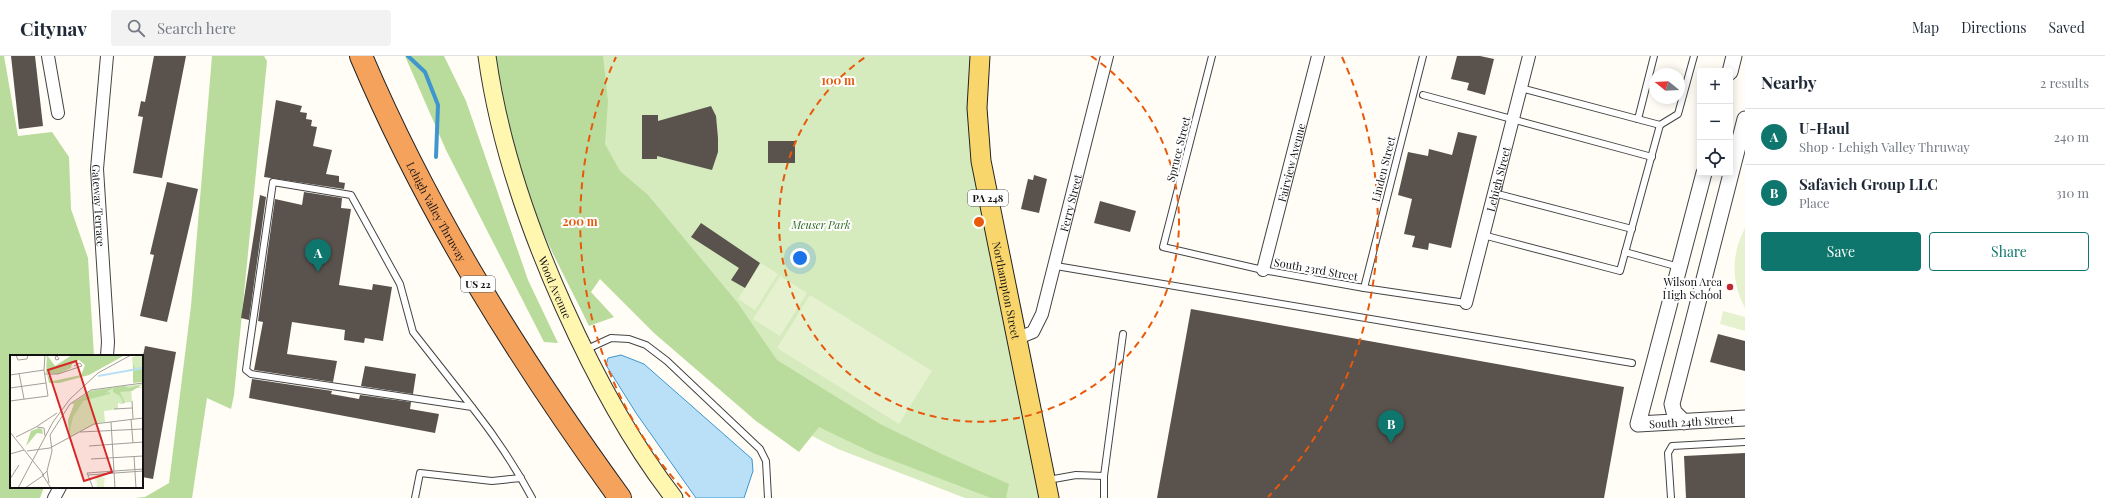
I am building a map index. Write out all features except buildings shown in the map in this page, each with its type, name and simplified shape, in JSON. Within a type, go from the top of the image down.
[{"type":"highway","name":"Lehigh Valley Thruway","points":[[345,56],[382,137],[452,270],[531,398],[601,498]]},
{"type":"highway","name":"Lehigh Valley Thruway","points":[[361,56],[420,178],[465,262],[542,386],[620,498]]},
{"type":"main road","name":"Wood Avenue","points":[[487,56],[496,107],[520,196],[536,243],[584,351],[634,440],[674,498]]},
{"type":"main road","name":"Northampton Street","points":[[980,56],[977,108],[981,161],[1048,489]]},
{"type":"street","points":[[48,56],[58,113]]},
{"type":"street","name":"Gateway Terrace","points":[[107,56],[97,169],[108,342],[107,355]]},
{"type":"street","name":"Ferry Street","points":[[1018,338],[1030,334],[1037,326],[1056,266],[1108,56]]},
{"type":"street","name":"Fairview Avenue","points":[[1263,270],[1318,56]]},
{"type":"street","name":"Lehigh Street","points":[[1466,303],[1529,56]]},
{"type":"street","points":[[1731,68],[1734,56]]},
{"type":"street","points":[[1684,422],[1674,412],[1672,404],[1745,121]]},
{"type":"street","points":[[1679,267],[1703,176]]},
{"type":"street","name":"South 24th Street","points":[[1679,267],[1638,424],[1745,418]]},
{"type":"street","points":[[54,498],[59,488]]},
{"type":"lane","name":"Spruce Street","points":[[1163,247],[1212,56]]},
{"type":"lane","name":"Linden Street","points":[[1364,288],[1423,56]]},
{"type":"lane","points":[[1638,119],[1654,56]]},
{"type":"lane","points":[[1483,236],[1620,271],[1660,125],[1678,114],[1694,56]]},
{"type":"lane","points":[[1521,88],[1660,125]]},
{"type":"lane","points":[[1423,95],[1652,157]]},
{"type":"lane","points":[[472,407],[252,374],[246,370],[273,182],[351,195],[400,284],[413,332],[472,407],[521,478],[532,498]]},
{"type":"lane","points":[[1494,194],[1632,229]]},
{"type":"lane","name":"South 23rd Street","points":[[1163,247],[1263,270],[1364,288],[1466,303]]},
{"type":"lane","points":[[1625,252],[1679,267]]},
{"type":"lane","points":[[1056,266],[1632,363]]},
{"type":"lane","points":[[1104,498],[1104,476],[1123,334]]},
{"type":"lane","points":[[584,351],[611,338],[628,339],[646,345],[667,361],[760,449],[766,460],[768,498]]},
{"type":"lane","points":[[1671,498],[1668,454],[1672,446],[1745,442]]},
{"type":"lane","points":[[415,498],[420,473],[492,481],[521,478]]},
{"type":"lane","points":[[1048,489],[1076,475],[1104,476]]},
{"type":"green space","points":[[0,56],[4,56],[18,136],[52,132],[69,157],[71,209],[88,258],[94,355],[10,355],[10,488],[44,488],[40,498],[0,498]]},
{"type":"green space","points":[[212,56],[264,56],[267,61],[234,395],[231,409],[207,398],[192,498],[135,498],[145,497],[169,483],[191,306]]},
{"type":"green space","points":[[405,56],[444,56],[466,101],[528,280],[558,343],[544,342],[446,150]]},
{"type":"green space","name":"Meuser Park","points":[[495,56],[980,56],[977,94],[1049,498],[965,498],[838,449],[814,437],[793,423],[531,199],[511,133]]},
{"type":"green space","points":[[495,56],[603,56],[608,101],[605,144],[620,171],[648,195],[737,302],[777,360],[880,424],[1009,484],[1006,498],[991,498],[873,453],[819,427],[799,452],[756,421],[654,333],[600,279],[591,292],[614,317],[589,326],[550,247],[530,198],[510,128]]},
{"type":"green space","points":[[1745,228],[1745,308],[1737,288],[1734,268],[1737,248]]},
{"type":"green space","points":[[761,263],[778,274],[755,310],[738,299]]},
{"type":"green space","points":[[780,276],[807,293],[780,336],[753,319]]},
{"type":"green space","points":[[810,295],[932,371],[899,424],[777,348]]},
{"type":"green space","points":[[1723,311],[1745,317],[1745,331],[1720,324]]},
{"type":"water","points":[[621,355],[644,364],[752,459],[753,471],[744,498],[696,498],[636,413],[606,365],[608,358]]},
{"type":"waterway","points":[[408,56],[425,72],[438,105],[436,157]]},
{"type":"place","name":"U-Haul","points":[[318,272]]},
{"type":"place","name":"Wilson Area High School","points":[[1730,287]]},
{"type":"place","name":"Safavieh Group LLC","points":[[1391,443]]}]
